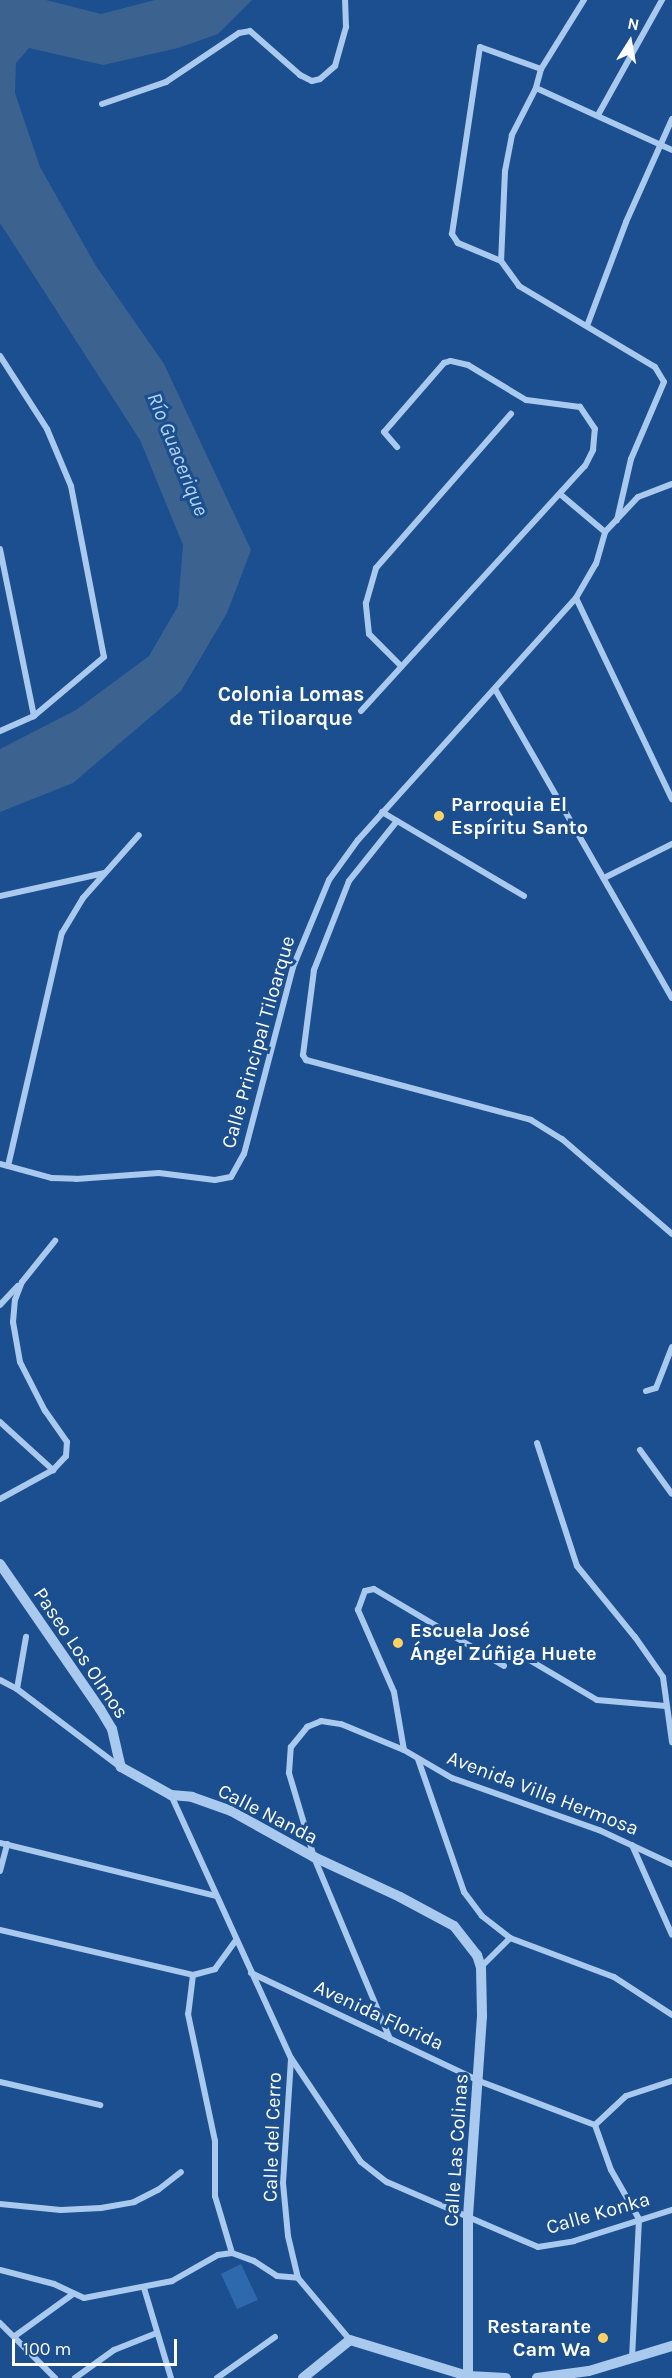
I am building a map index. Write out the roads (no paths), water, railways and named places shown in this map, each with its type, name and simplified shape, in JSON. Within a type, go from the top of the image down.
[{"type":"street","points":[[102,104],[166,81],[239,33],[250,31],[300,75],[312,81],[320,79],[335,66],[346,27],[345,0]]},
{"type":"street","points":[[501,261],[508,153],[522,112],[536,88],[540,69],[584,0]]},
{"type":"street","points":[[598,115],[662,0]]},
{"type":"street","points":[[540,69],[480,47],[452,234],[458,243],[501,261],[519,286],[655,367],[664,382],[631,459],[617,520]]},
{"type":"street","points":[[536,88],[659,142],[672,150]]},
{"type":"street","points":[[587,326],[659,142],[672,119]]},
{"type":"street","points":[[0,356],[47,429],[71,486],[104,657],[34,716],[0,730]]},
{"type":"street","points":[[361,711],[585,466],[593,450],[595,429],[590,418],[568,403],[526,400],[458,361],[444,363],[384,432],[397,447]]},
{"type":"street","points":[[401,666],[369,634],[366,603],[376,568],[511,414]]},
{"type":"street","points":[[560,494],[605,532],[638,497],[672,484]]},
{"type":"street","name":"Calle Principal Tiloarque","points":[[0,1164],[52,1178],[76,1179],[159,1173],[214,1180],[231,1177],[244,1154],[292,967],[312,917],[342,859],[576,598],[597,564],[605,532]]},
{"type":"street","points":[[0,549],[34,716]]},
{"type":"street","points":[[576,598],[672,799]]},
{"type":"street","points":[[495,689],[606,877],[672,998]]},
{"type":"street","points":[[382,812],[524,896]]},
{"type":"street","points":[[397,821],[349,881],[314,970],[303,1055],[306,1060],[531,1120],[562,1139],[672,1234]]},
{"type":"street","points":[[8,1166],[62,933],[82,898],[139,835]]},
{"type":"street","points":[[606,877],[672,844]]},
{"type":"street","points":[[0,896],[105,872]]},
{"type":"street","points":[[0,1305],[55,1241]]},
{"type":"street","points":[[0,1499],[53,1470],[68,1451],[21,1362],[13,1322],[15,1300],[22,1282]]},
{"type":"street","points":[[646,1391],[656,1388],[671,1355],[672,1347]]},
{"type":"street","points":[[0,1422],[53,1470]]},
{"type":"street","points":[[537,1443],[577,1566],[635,1636],[663,1677],[672,1742]]},
{"type":"street","points":[[640,1450],[672,1494]]},
{"type":"street","name":"Paseo Los Olmos","points":[[0,1564],[112,1729],[121,1767]]},
{"type":"street","points":[[404,1750],[394,1692],[358,1610],[358,1599],[364,1591],[374,1589],[504,1666]]},
{"type":"street","points":[[17,1689],[26,1637]]},
{"type":"street","points":[[526,1658],[597,1700],[666,1706]]},
{"type":"street","name":"Calle Nanda","points":[[0,1680],[17,1689],[121,1767],[171,1795],[192,1797],[231,1811],[314,1857],[454,1926],[481,1967]]},
{"type":"street","name":"Avenida Villa Hermosa","points":[[314,1857],[287,1759],[291,1746],[307,1727],[321,1721],[341,1724],[404,1750],[452,1778],[632,1844],[672,1864]]},
{"type":"street","points":[[418,1759],[464,1892],[482,1916],[510,1938],[614,1977],[672,2015]]},
{"type":"street","name":"Calle Konka","points":[[171,1795],[235,1941],[291,2058],[361,2162],[387,2182],[538,2247],[574,2241],[672,2210]]},
{"type":"street","points":[[0,1871],[4,1844],[216,1896]]},
{"type":"street","points":[[632,1844],[672,1935]]},
{"type":"street","points":[[314,1857],[390,2039]]},
{"type":"street","points":[[0,1930],[193,1975],[215,1969],[235,1941]]},
{"type":"street","points":[[481,1967],[510,1938]]},
{"type":"street","name":"Calle Las Colinas","points":[[468,2376],[468,2216],[479,2081],[481,1967]]},
{"type":"street","name":"Avenida Florida","points":[[251,1972],[479,2081],[595,2125]]},
{"type":"street","points":[[193,1975],[188,2014],[215,2140],[215,2196],[232,2253]]},
{"type":"street","name":"Calle del Cerro","points":[[291,2058],[282,2183],[288,2236],[298,2278],[350,2340]]},
{"type":"street","points":[[632,2358],[639,2219],[611,2170],[595,2125],[626,2096],[672,2081]]},
{"type":"street","points":[[0,2082],[100,2105]]},
{"type":"street","points":[[0,2204],[61,2210],[101,2208],[134,2202],[158,2190],[181,2172]]},
{"type":"street","points":[[0,2271],[54,2283],[84,2298],[172,2281],[218,2255],[232,2253],[254,2261],[277,2276],[298,2278]]},
{"type":"street","points":[[144,2288],[171,2378]]},
{"type":"street","points":[[15,2336],[73,2294]]},
{"type":"street","points":[[0,2323],[55,2378]]},
{"type":"street","points":[[75,2378],[114,2350],[158,2333]]},
{"type":"street","points":[[217,2378],[275,2337]]},
{"type":"street","points":[[303,2378],[350,2340],[468,2376],[506,2378]]},
{"type":"street","points":[[537,2378],[590,2374],[672,2346]]},
{"type":"water","name":"Río Guacerique","points":[[0,0],[46,0],[101,14],[155,0],[252,0],[218,34],[178,48],[103,65],[29,48],[16,63],[15,93],[40,167],[96,266],[164,364],[251,550],[227,613],[181,691],[73,783],[0,812],[0,749],[76,710],[149,656],[178,606],[183,545],[140,440],[0,223]]},
{"type":"place","name":"Parroquia El Espíritu Santo","points":[[439,816]]},
{"type":"place","name":"Escuela José Ángel Zúñiga Huete","points":[[398,1643]]},
{"type":"place","name":"Restarante Cam Wa","points":[[603,2338]]},
{"type":"district","name":"Colonia Lomas de Tiloarque","points":[[291,706]]}]
